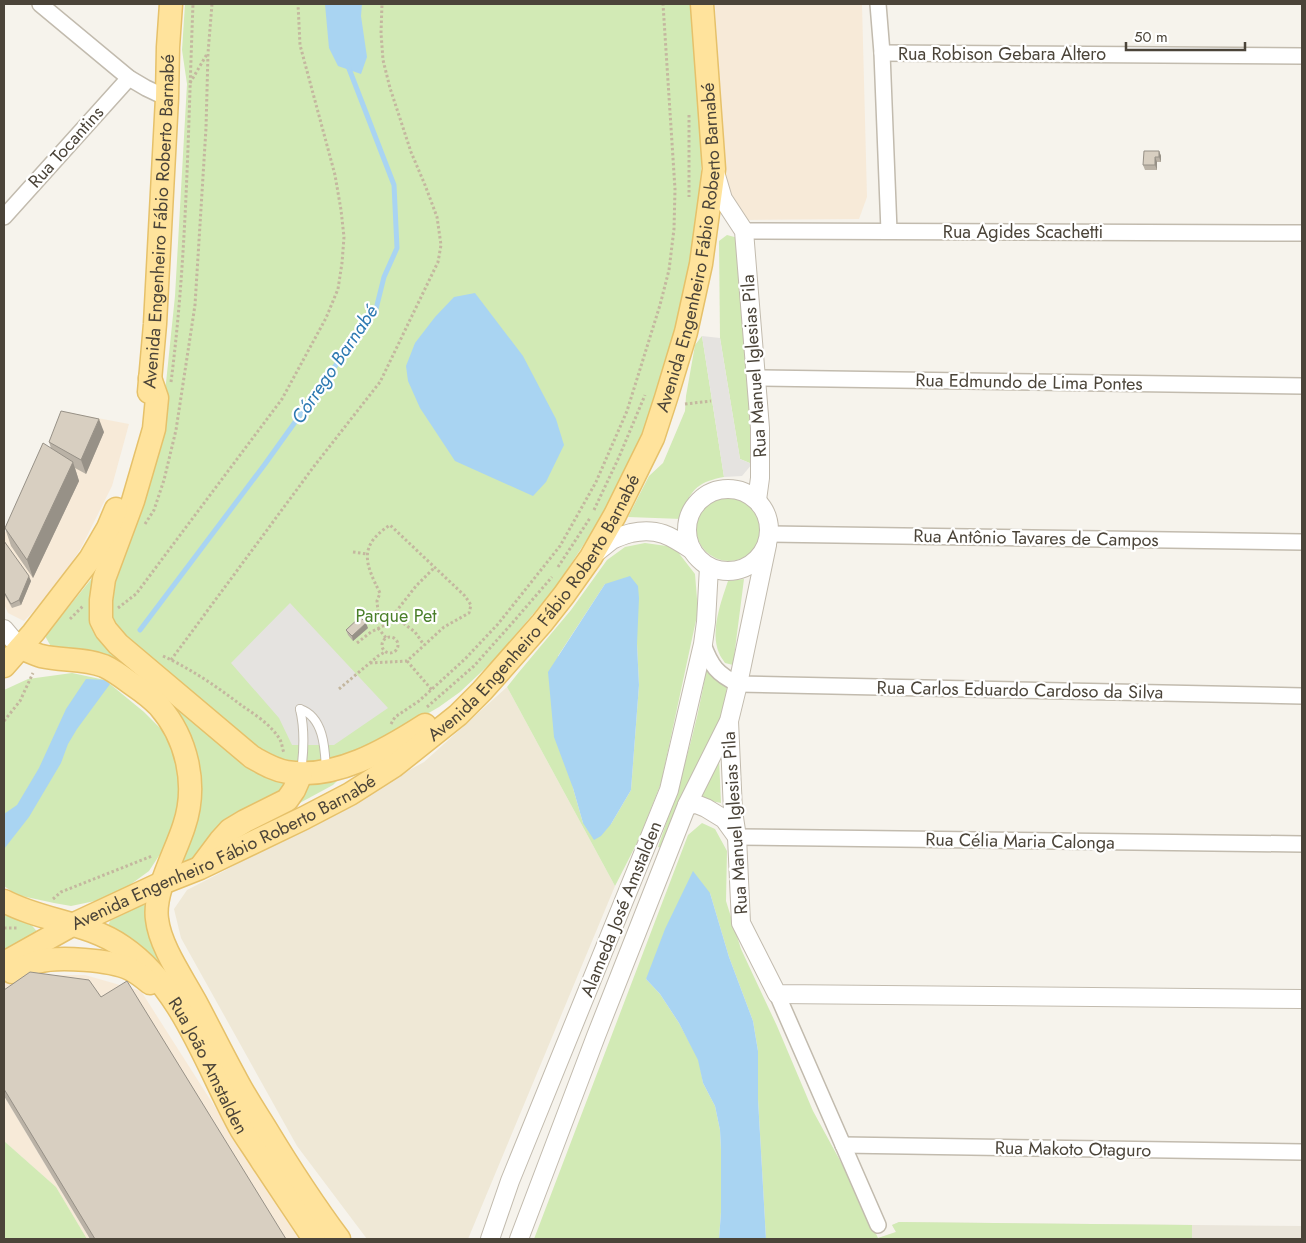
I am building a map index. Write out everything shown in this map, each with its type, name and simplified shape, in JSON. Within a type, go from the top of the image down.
[{"type":"main road","name":"Avenida Engenheiro Fábio Roberto Barnabé","points":[[4,666],[33,633],[90,559],[108,528],[123,493],[133,462],[142,430],[149,390],[161,382],[155,324],[171,4]]},
{"type":"main road","name":"Avenida Engenheiro Fábio Roberto Barnabé","points":[[4,963],[72,925],[274,833],[350,794],[394,766],[458,715],[482,691],[559,602],[591,558],[615,515],[653,438],[686,332],[701,264],[714,169],[702,4]]},
{"type":"main road","points":[[161,382],[157,398],[154,429],[133,501],[104,579],[101,620],[106,630],[118,644],[252,757],[285,772],[301,774],[326,772],[344,766],[401,740],[441,713],[482,678],[503,666]]},
{"type":"main road","name":"Rua João Amstalden","points":[[20,648],[41,656],[90,661],[106,667],[139,689],[158,705],[175,730],[181,742],[188,767],[189,812],[157,901],[157,919],[162,937],[171,958],[238,1083],[284,1158],[339,1239]]},
{"type":"main road","points":[[200,868],[230,830],[287,800],[301,774]]},
{"type":"main road","name":"Rua João Amstalden","points":[[4,901],[27,911],[91,930],[109,938],[138,958],[155,975],[184,1016],[242,1129],[314,1239]]},
{"type":"main road","points":[[72,925],[103,962]]},
{"type":"main road","points":[[4,975],[39,961],[65,959],[103,962],[123,966],[142,976],[184,1016]]},
{"type":"street","points":[[40,4],[129,78],[167,98]]},
{"type":"street","points":[[878,4],[882,53],[889,231]]},
{"type":"street","name":"Rua Robison Gebara Altero","points":[[882,53],[1302,56]]},
{"type":"street","name":"Rua Tocantins","points":[[4,217],[129,78]]},
{"type":"street","points":[[714,169],[723,199],[744,231]]},
{"type":"street","name":"Rua Agides Scachetti","points":[[744,231],[1302,234]]},
{"type":"street","name":"Rua Manuel Iglesias Pila","points":[[744,231],[760,428],[760,478],[756,500]]},
{"type":"street","name":"Rua Edmundo de Lima Pontes","points":[[755,378],[1302,386]]},
{"type":"street","points":[[722,489],[740,491],[756,500],[764,510],[769,522],[768,539],[762,555],[754,563],[740,570],[724,571],[709,567],[702,562],[692,550],[687,528],[692,510],[704,496],[722,489]]},
{"type":"street","points":[[591,558],[614,539],[625,534],[652,530],[662,533],[692,550]]},
{"type":"street","name":"Rua Manuel Iglesias Pila","points":[[768,539],[738,684],[728,721],[733,811],[737,837],[741,923],[777,994],[878,1225]]},
{"type":"street","name":"Rua Antônio Tavares de Campos","points":[[768,539],[1302,542]]},
{"type":"street","name":"Alameda José Amstalden","points":[[490,1239],[514,1172],[669,790],[703,644],[709,567]]},
{"type":"street","points":[[4,629],[20,648]]},
{"type":"street","points":[[703,644],[709,661],[725,678],[738,684]]},
{"type":"street","name":"Rua Carlos Eduardo Cardoso da Silva","points":[[738,684],[1302,696]]},
{"type":"street","name":"Alameda José Amstalden","points":[[519,1239],[687,805],[728,721]]},
{"type":"street","points":[[687,805],[696,804],[701,806],[724,820],[737,837]]},
{"type":"street","name":"Rua Célia Maria Calonga","points":[[737,837],[1302,844]]},
{"type":"street","points":[[777,994],[1302,999]]},
{"type":"street","name":"Rua Makoto Otaguro","points":[[843,1145],[1302,1152]]},
{"type":"lane","points":[[301,774],[303,749],[300,709],[316,720],[323,742],[326,772]]},
{"type":"path","points":[[161,382],[184,250],[193,4]]},
{"type":"path","points":[[144,525],[154,510],[164,480],[176,430],[195,305],[212,4]]},
{"type":"path","points":[[115,609],[136,594],[282,399],[326,318],[338,289],[344,238],[341,210],[335,175],[300,45],[298,4]]},
{"type":"path","points":[[171,660],[315,465],[380,382],[438,262],[441,245],[437,217],[411,152],[383,60],[381,33],[382,4]]},
{"type":"path","points":[[387,729],[396,717],[419,701],[465,659],[498,624],[560,546],[596,482],[626,411],[670,270],[674,229],[675,189],[663,4]]},
{"type":"path","points":[[190,84],[208,52]]},
{"type":"path","points":[[689,200],[690,110]]},
{"type":"path","points":[[558,568],[595,509],[646,393]]},
{"type":"path","points":[[686,404],[711,401]]},
{"type":"path","points":[[370,663],[407,661],[444,627],[469,613],[471,606],[465,596],[390,525],[378,533],[369,544],[367,554],[370,573],[380,594],[377,602],[378,612],[403,623],[415,632],[424,645]]},
{"type":"path","points":[[354,552],[367,554]]},
{"type":"path","points":[[358,643],[391,618],[416,586],[435,567]]},
{"type":"path","points":[[422,711],[474,666],[552,576]]},
{"type":"path","points":[[115,603],[117,615]]},
{"type":"path","points":[[378,628],[386,638]]},
{"type":"path","points":[[392,637],[398,642],[397,650],[393,653],[385,652],[382,645],[386,638],[392,637]]},
{"type":"path","points":[[155,652],[190,669],[220,688],[266,724],[279,738],[286,757]]},
{"type":"path","points":[[339,689],[385,652]]},
{"type":"path","points":[[390,654],[389,659],[392,663]]},
{"type":"path","points":[[407,661],[432,690]]},
{"type":"path","points":[[4,721],[20,700],[31,678]]},
{"type":"path","points":[[49,902],[61,892],[153,855]]},
{"type":"shaded area","points":[[715,4],[862,4],[867,197],[859,219],[743,220],[725,186]]},
{"type":"shaded area","points":[[702,336],[720,338],[740,459],[752,464],[742,476],[724,477]]},
{"type":"shaded area","points":[[66,412],[129,424],[112,486],[81,548],[52,593],[24,621],[8,613],[4,604],[4,533],[18,521]]},
{"type":"shaded area","points":[[290,603],[388,708],[334,745],[292,745],[279,718],[231,663]]},
{"type":"shaded area","points":[[507,687],[615,886],[468,1239],[367,1239],[297,1146],[181,938],[174,909],[187,890],[424,762]]},
{"type":"shaded area","points":[[20,975],[85,975],[141,991],[299,1239],[281,1239],[4,1013],[4,983]]},
{"type":"shaded area","points":[[4,1096],[90,1239],[87,1239],[56,1187],[4,1141]]},
{"type":"shaded area","points":[[899,1222],[1302,1226],[1302,1239],[878,1239],[896,1232],[892,1225]]},
{"type":"green space","name":"Parque Pet","points":[[185,4],[694,4],[702,153],[698,228],[682,311],[650,421],[627,472],[594,529],[555,588],[495,659],[460,692],[439,707],[338,761],[299,766],[277,763],[134,647],[113,622],[110,608],[111,590],[164,402],[175,296],[187,84],[182,50]]},
{"type":"green space","points":[[727,235],[738,238],[741,249],[752,464],[740,459],[720,338],[719,241]]},
{"type":"green space","points":[[702,336],[724,477],[707,482],[695,489],[687,501],[682,519],[628,517],[649,476],[663,463],[685,411],[695,345]]},
{"type":"green space","points":[[729,495],[742,498],[752,505],[759,515],[762,528],[759,541],[752,551],[742,558],[729,561],[716,558],[706,551],[699,541],[696,528],[699,515],[706,505],[716,498]]},
{"type":"green space","points":[[645,543],[674,547],[695,574],[698,611],[661,783],[639,839],[615,886],[507,687],[571,610],[607,560],[625,547]],"holes":[[[605,584],[637,644],[639,685],[631,790],[611,824],[583,823],[573,788],[558,656]]]},
{"type":"green space","points":[[97,572],[92,614],[292,783],[200,857],[179,866],[196,823],[166,702],[53,650],[45,636]]},
{"type":"green space","points":[[744,579],[733,665],[725,663],[719,654],[716,626],[728,581]]},
{"type":"green space","points":[[707,666],[727,686],[724,714],[662,848],[658,847],[687,757]]},
{"type":"green space","points":[[72,673],[105,680],[144,712],[167,735],[176,759],[181,784],[178,810],[168,842],[149,871],[127,887],[95,901],[71,906],[17,895],[4,886],[4,690],[28,679]]},
{"type":"green space","points":[[719,758],[721,803],[701,799]]},
{"type":"green space","points":[[342,776],[333,785],[239,836],[306,782]]},
{"type":"green space","points":[[702,823],[715,829],[727,851],[726,901],[741,949],[777,1026],[813,1111],[849,1177],[878,1238],[896,1232],[892,1225],[899,1222],[1192,1225],[1192,1239],[766,1239],[758,1099],[758,1051],[753,1021],[729,957],[710,893],[646,979],[660,994],[679,1023],[699,1060],[703,1083],[715,1106],[720,1130],[721,1150],[719,1239],[534,1239],[688,835]]},
{"type":"green space","points":[[146,903],[182,996],[142,947],[108,926],[110,921]]},
{"type":"green space","points":[[4,913],[28,921],[40,935],[4,953]]},
{"type":"green space","points":[[4,1141],[56,1187],[87,1239],[4,1239]]},
{"type":"water","points":[[325,4],[362,4],[361,16],[367,57],[361,74],[338,66],[329,48]]},
{"type":"water","points":[[475,293],[523,356],[556,419],[564,445],[546,482],[533,496],[455,461],[420,408],[408,381],[406,366],[415,343],[435,317],[454,297]]},
{"type":"water","points":[[630,576],[638,586],[639,598],[637,644],[639,685],[631,790],[611,824],[601,836],[594,840],[583,823],[573,788],[554,737],[548,672],[605,584]]},
{"type":"water","points":[[86,679],[105,680],[110,684],[77,729],[68,744],[61,763],[29,817],[4,849],[4,814],[17,805],[39,768],[66,709]]},
{"type":"water","points":[[693,871],[710,893],[729,957],[753,1021],[758,1051],[758,1099],[766,1239],[719,1239],[721,1150],[720,1130],[715,1106],[703,1083],[698,1060],[679,1023],[660,994],[646,979],[665,929]]},
{"type":"building","points":[[1144,151],[1159,151],[1159,157],[1155,157],[1155,165],[1143,165]]},
{"type":"building","points":[[61,411],[99,419],[81,460],[49,442]]},
{"type":"building","points":[[43,443],[73,462],[27,560],[5,528]]},
{"type":"building","points":[[4,541],[29,576],[19,600],[11,604],[4,592]]},
{"type":"building","points":[[360,617],[366,623],[352,636],[346,630]]},
{"type":"building","points":[[30,972],[89,980],[101,997],[127,981],[286,1239],[95,1239],[4,1089],[4,990]]},
{"type":"waterway","name":"Córrego Barnabé","points":[[140,630],[265,464],[376,309],[384,277],[397,248],[394,185],[348,66]]}]
